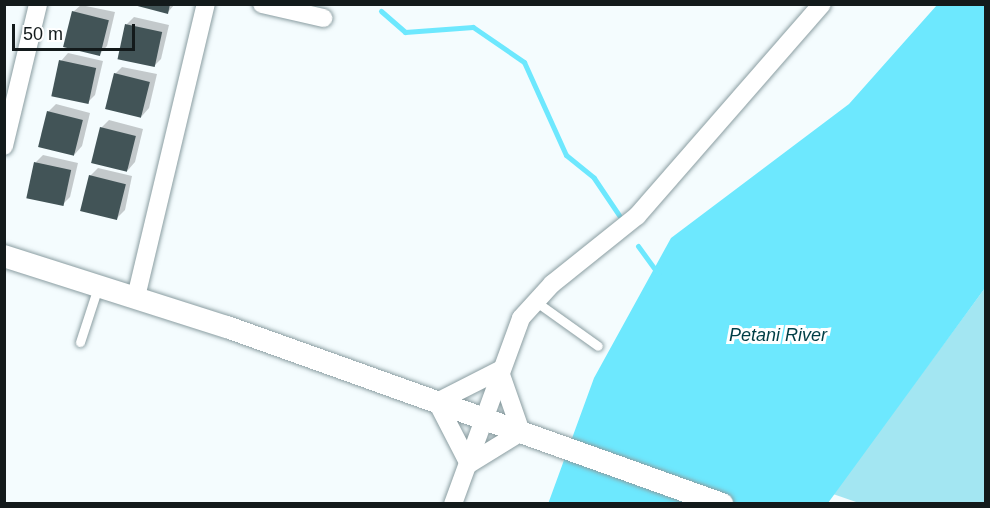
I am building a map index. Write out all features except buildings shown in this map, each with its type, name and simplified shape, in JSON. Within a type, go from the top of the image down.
[{"type":"street","points":[[4,146],[38,4]]},
{"type":"street","points":[[136,297],[206,4]]},
{"type":"street","points":[[262,4],[323,18]]},
{"type":"street","points":[[453,504],[469,465],[511,335],[535,301],[638,216],[822,4]]},
{"type":"street","points":[[4,256],[136,297],[485,418],[722,504]]},
{"type":"street","points":[[437,402],[500,370]]},
{"type":"street","points":[[500,370],[521,432]]},
{"type":"street","points":[[437,402],[469,465]]},
{"type":"street","points":[[469,465],[521,432]]},
{"type":"lane","points":[[80,342],[98,285]]},
{"type":"lane","points":[[535,301],[598,346]]},
{"type":"shaded area","points":[[985,288],[985,503],[859,503],[833,494]]},
{"type":"water","name":"Petani River","points":[[937,5],[985,5],[985,288],[828,503],[548,504],[594,378],[671,238],[849,104]]},
{"type":"waterway","points":[[381,11],[405,32],[473,27],[524,62],[566,155],[594,178],[619,215]]},
{"type":"waterway","points":[[638,246],[658,274]]}]
